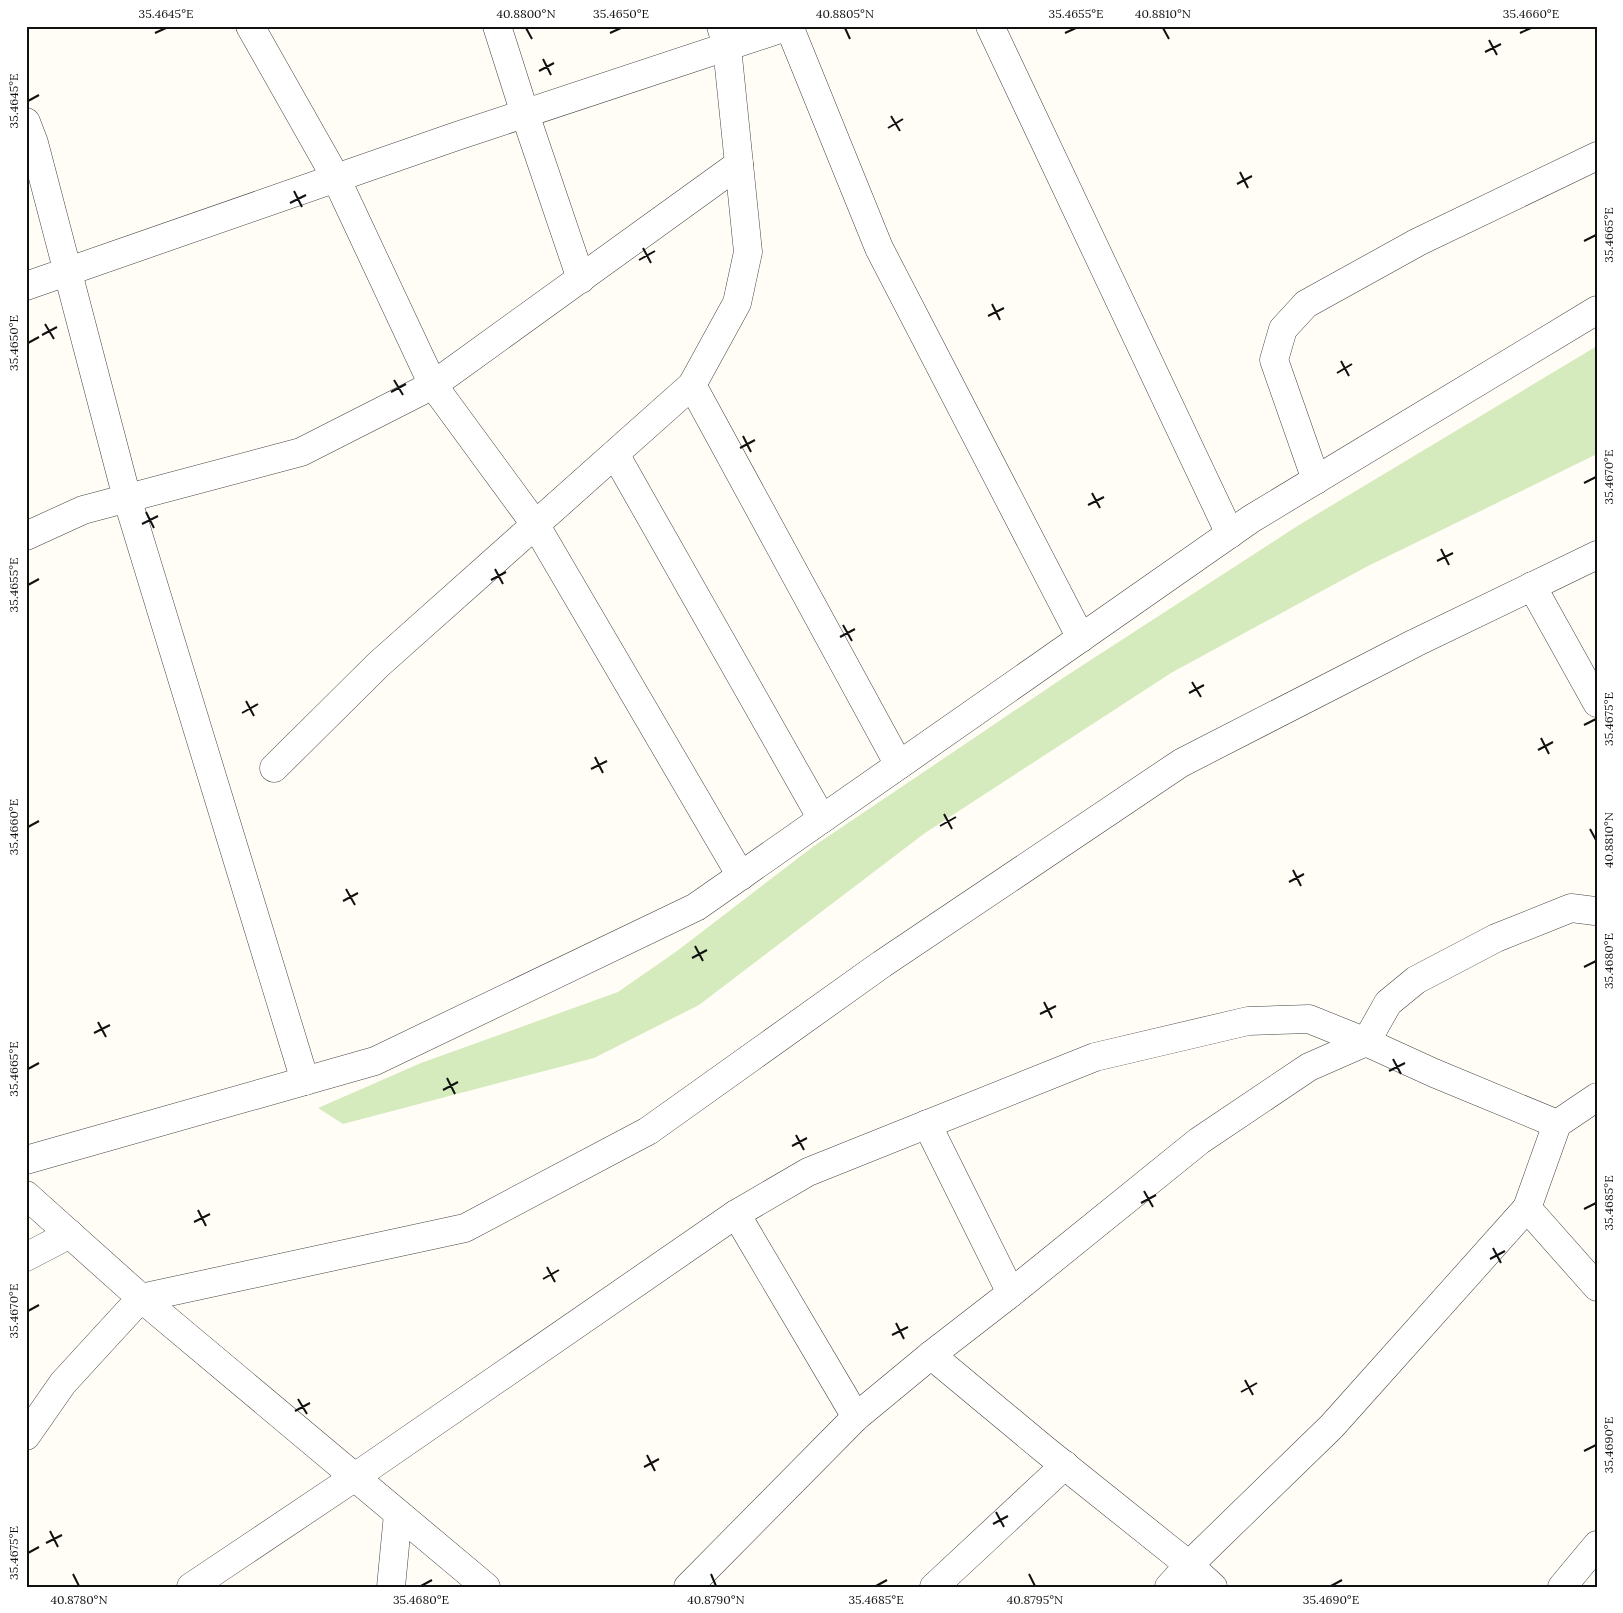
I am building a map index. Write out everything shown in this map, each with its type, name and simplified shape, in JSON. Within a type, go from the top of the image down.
[{"type":"street","points":[[250,26],[336,178],[433,385],[536,524],[741,876]]},
{"type":"street","points":[[497,26],[524,114],[581,279]]},
{"type":"street","points":[[26,286],[524,114],[724,37],[789,26],[879,248],[1081,638]]},
{"type":"street","points":[[990,26],[1230,534]]},
{"type":"street","points":[[274,768],[380,664],[692,385],[737,303],[748,252],[724,37]]},
{"type":"street","points":[[26,122],[34,143],[127,498],[305,1081]]},
{"type":"street","points":[[1316,480],[1274,360],[1284,329],[1306,304],[1358,275],[1418,242],[1597,156]]},
{"type":"street","points":[[26,536],[83,510],[301,452],[433,385],[739,164]]},
{"type":"street","points":[[26,1160],[376,1060],[696,907],[1230,534],[1597,310]]},
{"type":"street","points":[[692,385],[899,765]]},
{"type":"street","points":[[615,454],[822,819]]},
{"type":"street","points":[[26,1436],[64,1383],[141,1298],[465,1228],[648,1130],[882,964],[1181,763],[1406,647],[1597,555]]},
{"type":"street","points":[[1532,586],[1597,703]]},
{"type":"street","points":[[688,1587],[856,1417],[1199,1141],[1309,1067],[1366,1042],[1388,1002],[1416,980],[1496,938],[1571,908],[1596,913]]},
{"type":"street","points":[[191,1587],[355,1477],[736,1214],[808,1172],[1096,1057],[1248,1021],[1309,1019],[1557,1124]]},
{"type":"street","points":[[1169,1587],[1189,1565],[1332,1426],[1526,1208],[1557,1124],[1597,1096]]},
{"type":"street","points":[[927,1124],[1011,1293]]},
{"type":"street","points":[[26,1195],[141,1298],[486,1587]]},
{"type":"street","points":[[1526,1208],[1597,1288]]},
{"type":"street","points":[[736,1214],[856,1417]]},
{"type":"street","points":[[26,1257],[70,1234]]},
{"type":"street","points":[[931,1355],[1189,1565],[1213,1587]]},
{"type":"street","points":[[934,1587],[1065,1465]]},
{"type":"street","points":[[391,1587],[398,1514]]},
{"type":"street","points":[[1562,1587],[1597,1546]]},
{"type":"green space","points":[[1597,346],[1597,454],[1366,567],[1171,673],[925,833],[699,1005],[594,1058],[343,1124],[318,1108],[421,1063],[618,992],[677,951],[814,846],[1063,678],[1299,525]]}]
